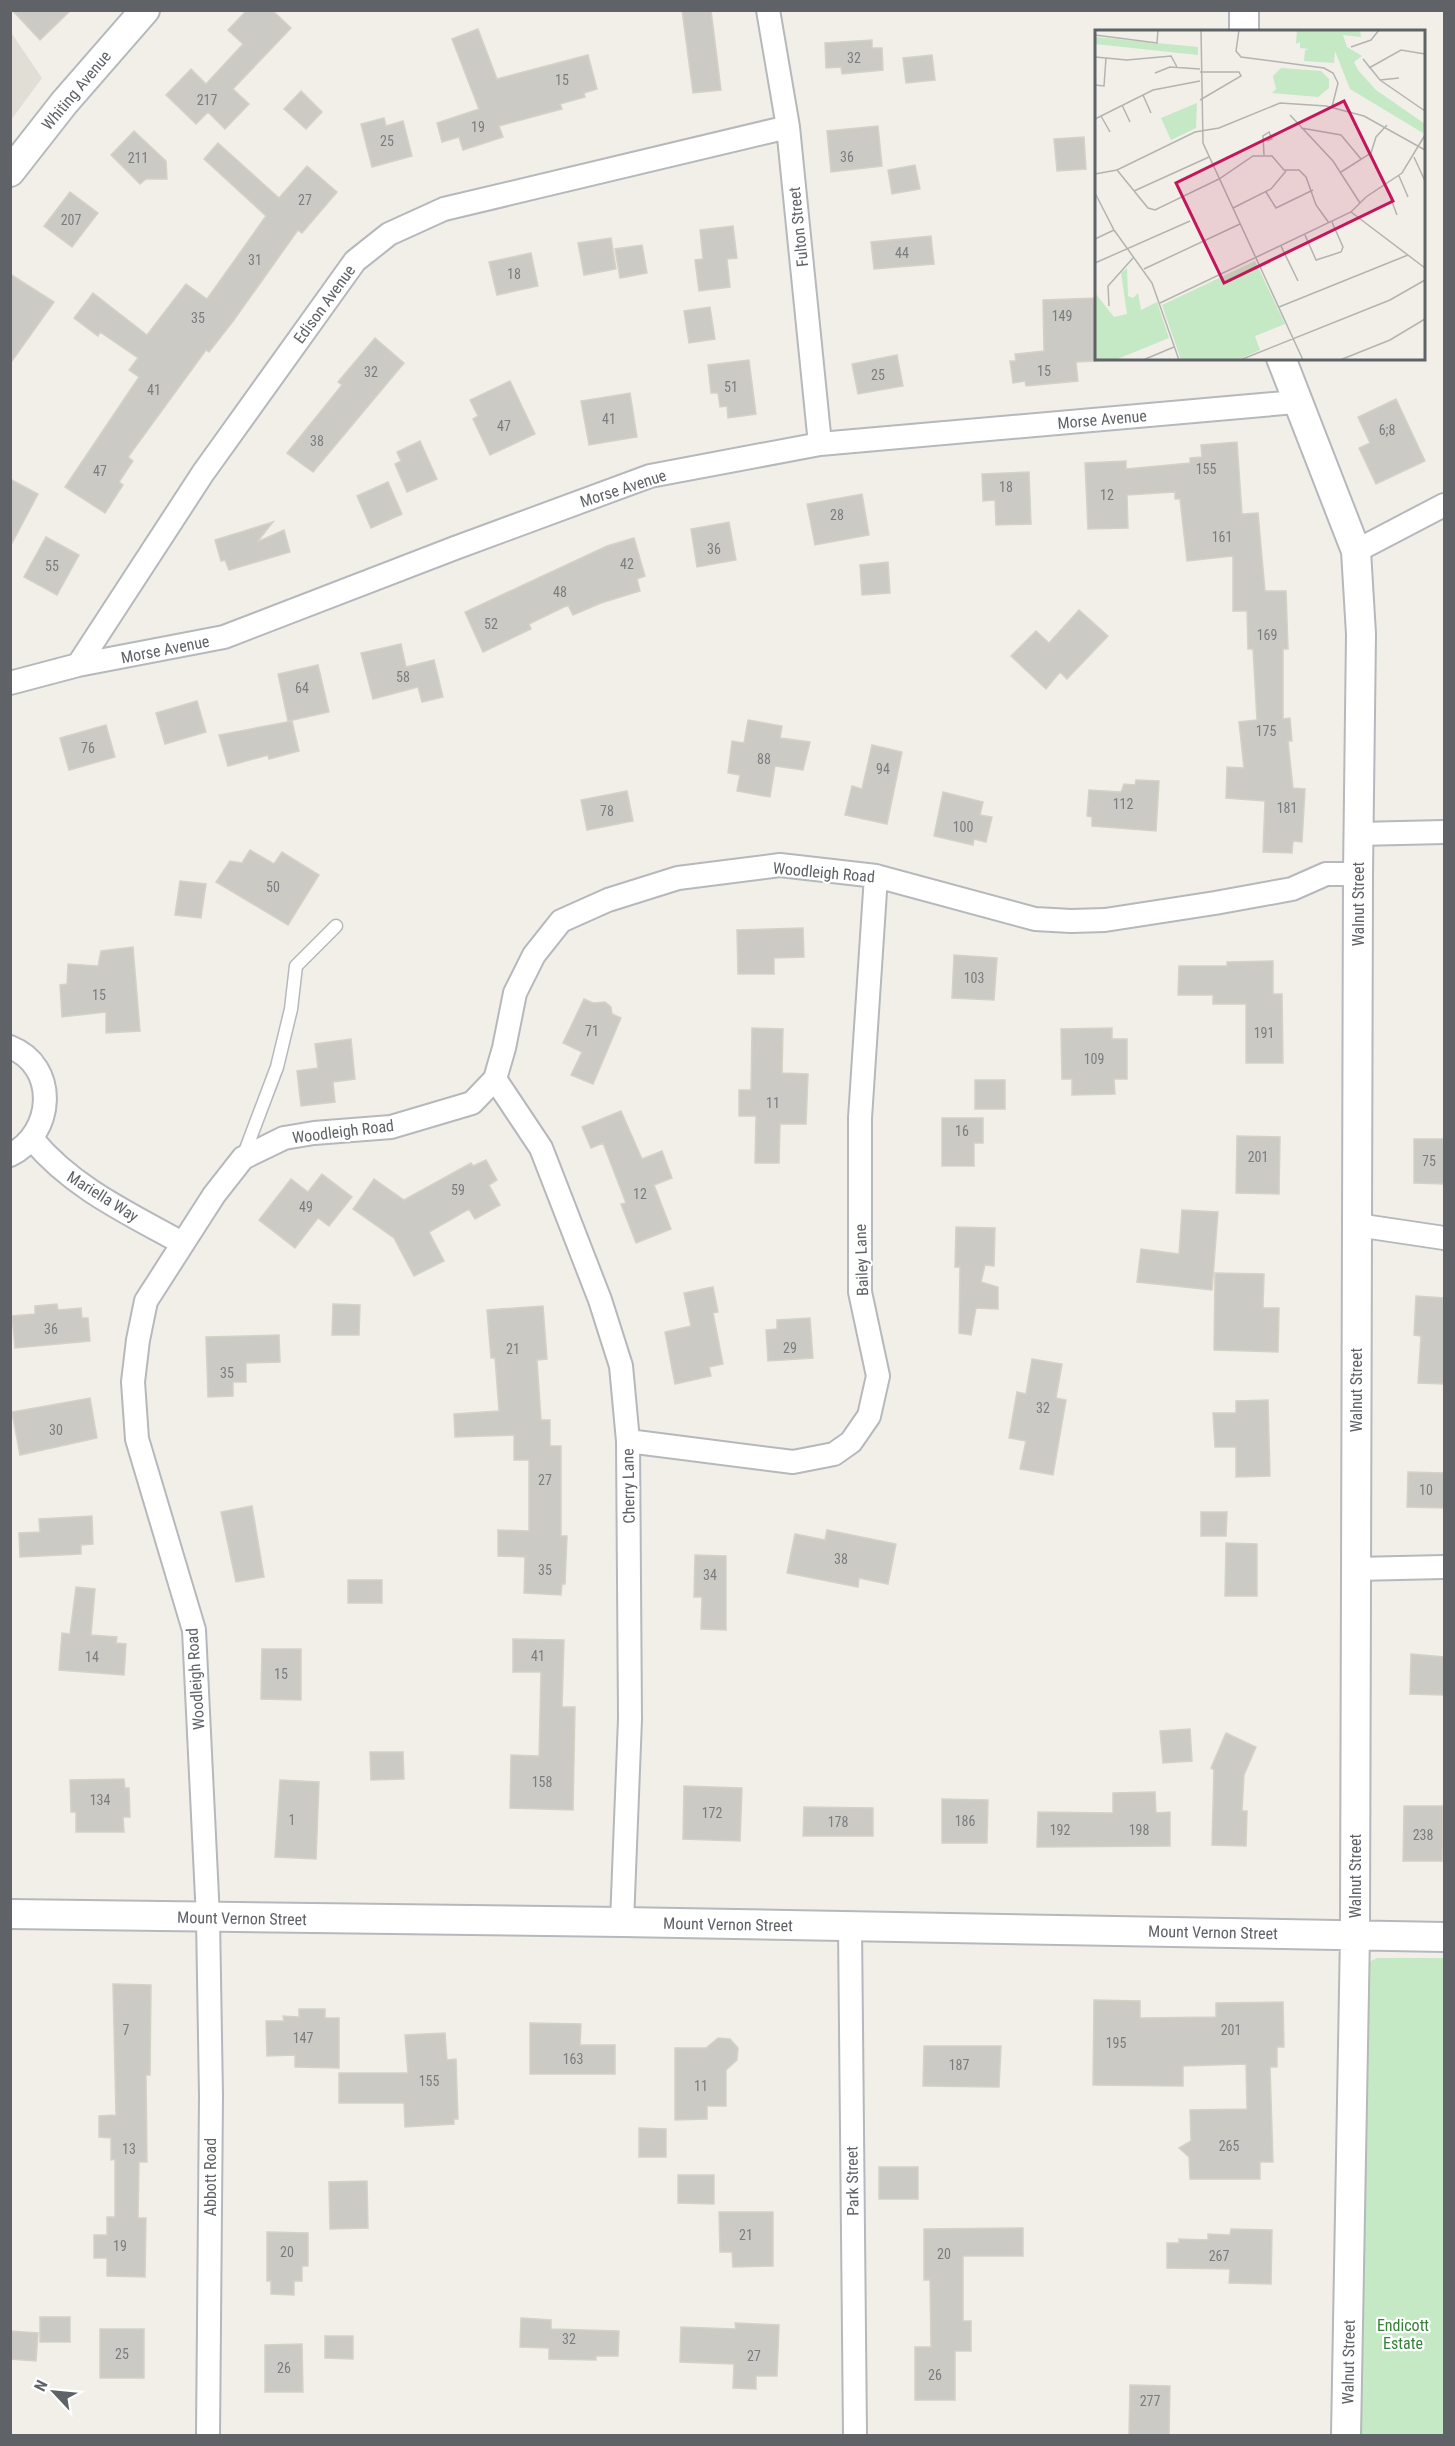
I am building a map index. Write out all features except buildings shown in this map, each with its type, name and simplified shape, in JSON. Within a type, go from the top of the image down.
[{"type":"street","name":"Whiting Avenue","points":[[10,172],[64,103],[145,10]]},
{"type":"street","name":"Fulton Street","points":[[768,10],[788,127],[820,444]]},
{"type":"street","points":[[1244,10],[1244,30]]},
{"type":"street","name":"Edison Avenue","points":[[78,665],[203,472],[355,261],[389,234],[444,209],[788,127]]},
{"type":"street","name":"Walnut Street","points":[[1282,360],[1296,402],[1356,551],[1361,634],[1354,1569],[1355,1934],[1346,2436]]},
{"type":"street","name":"Morse Avenue","points":[[10,683],[78,665],[224,637],[650,476],[820,444],[1296,402]]},
{"type":"street","points":[[1356,551],[1444,504]]},
{"type":"street","points":[[1358,834],[1444,832]]},
{"type":"street","name":"Woodleigh Road","points":[[208,1918],[194,1630],[137,1439],[133,1382],[146,1301],[182,1243],[243,1158],[284,1138],[314,1133],[391,1127],[472,1103],[495,1078],[504,1048],[515,993],[534,955],[561,921],[608,900],[678,878],[780,865],[876,876],[1035,919],[1071,921],[1105,920],[1292,889],[1326,873],[1358,874]]},
{"type":"street","name":"Bailey Lane","points":[[628,1441],[793,1462],[834,1454],[851,1442],[869,1416],[878,1376],[860,1292],[860,1118],[876,876]]},
{"type":"street","points":[[10,1047],[32,1062],[42,1079],[46,1099],[43,1119],[33,1140],[10,1155]]},
{"type":"street","name":"Cherry Lane","points":[[495,1078],[541,1148],[600,1300],[621,1366],[628,1441],[630,1719],[622,1922]]},
{"type":"street","name":"Mariella Way","points":[[33,1140],[52,1163],[93,1194],[182,1243]]},
{"type":"street","points":[[1357,1225],[1444,1238]]},
{"type":"street","points":[[1354,1569],[1444,1568]]},
{"type":"street","name":"Mount Vernon Street","points":[[10,1914],[622,1922],[1444,1937]]},
{"type":"street","name":"Abbott Road","points":[[208,1918],[211,2096],[208,2436]]},
{"type":"street","name":"Park Street","points":[[850,1926],[855,2436]]},
{"type":"lane","points":[[243,1158],[277,1068],[291,1009],[296,966],[336,926]]},
{"type":"shaded area","points":[[10,31],[42,78],[11,120],[10,120]]},
{"type":"green space","name":"Endicott Estate","points":[[1377,1958],[1444,1958],[1444,2435],[1360,2436],[1367,1968],[1371,1961]]}]
